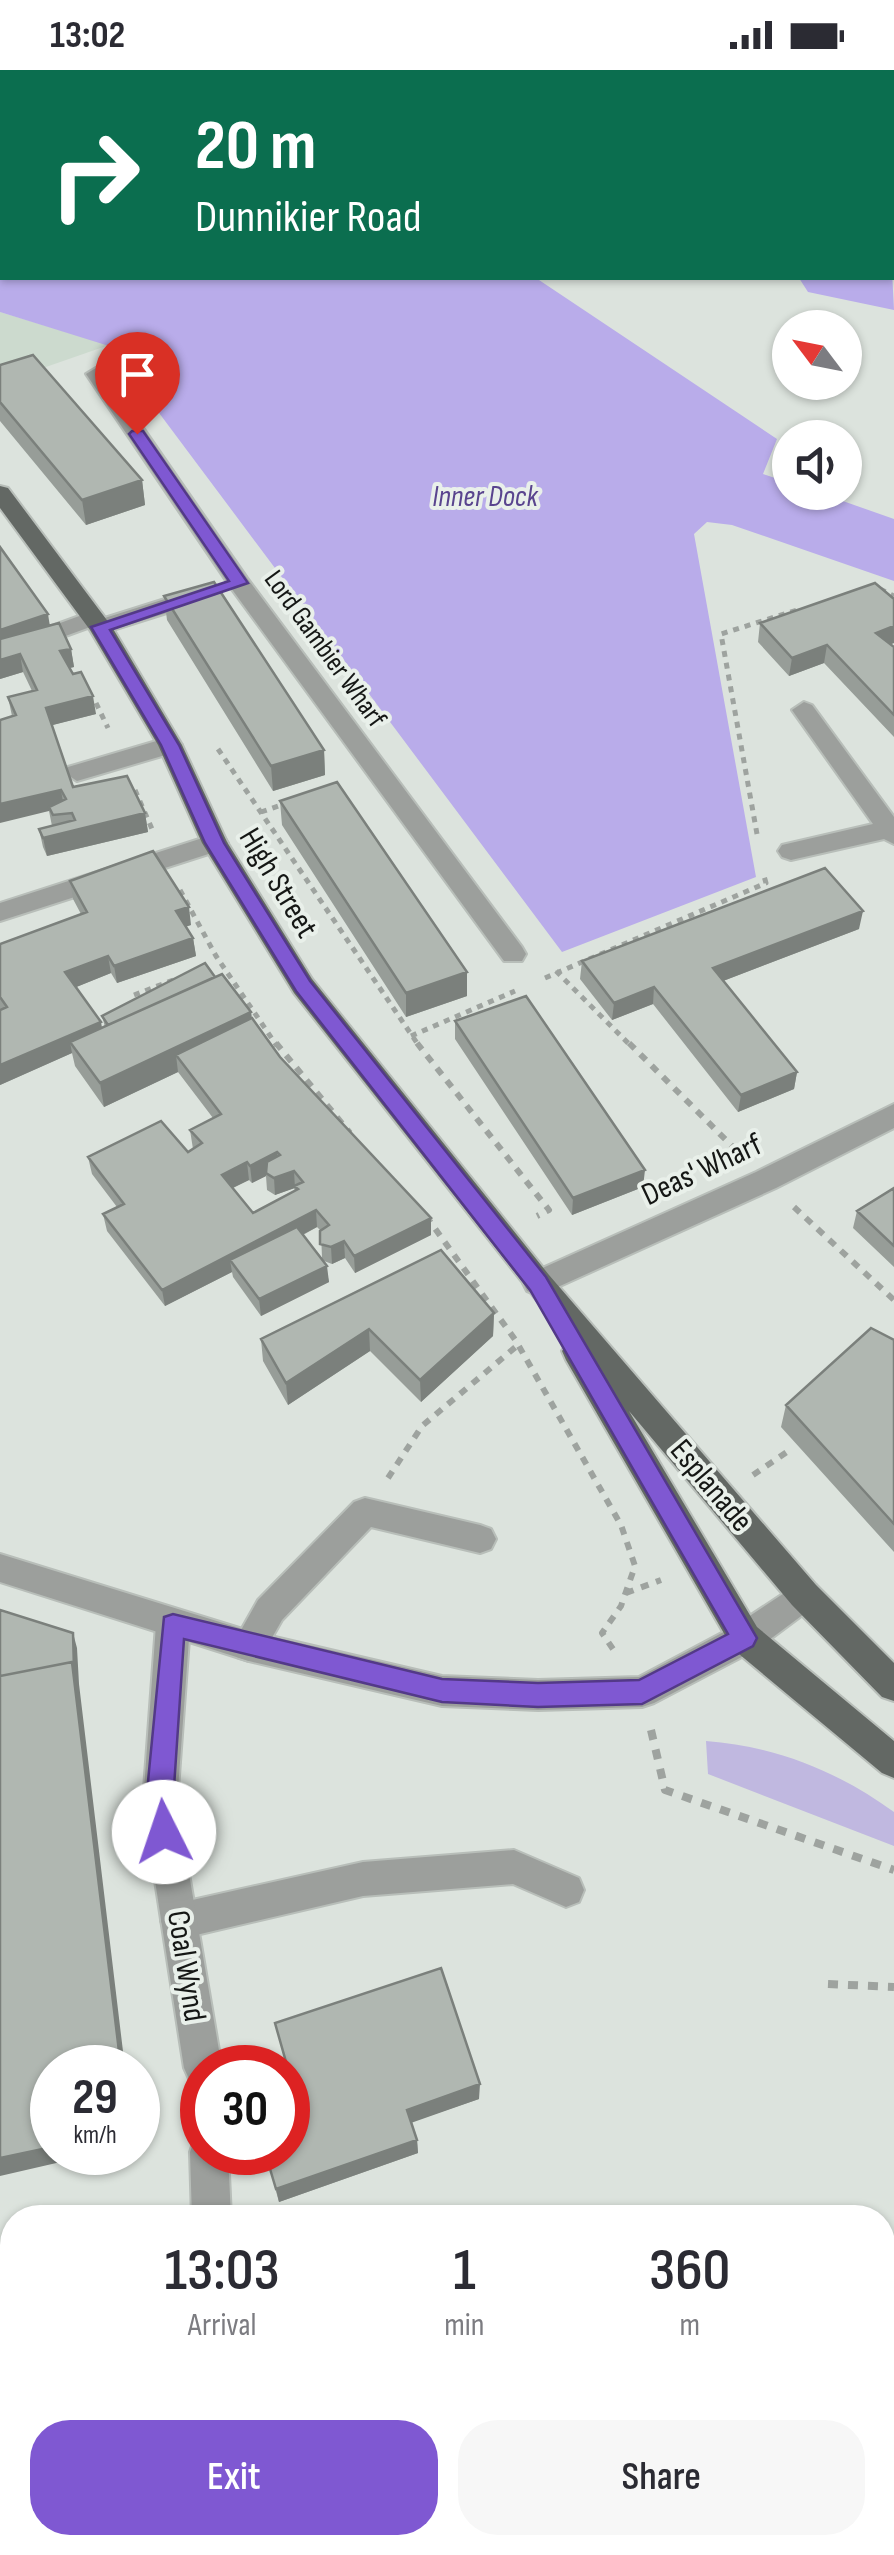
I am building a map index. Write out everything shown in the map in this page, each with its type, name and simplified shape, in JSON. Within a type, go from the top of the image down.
[{"type":"main road","name":"High Street","points":[[0,494],[96,623],[170,745],[215,843],[303,986],[538,1283]]},
{"type":"main road","name":"Esplanade","points":[[538,1283],[804,1595],[894,1686]]},
{"type":"main road","name":"Esplanade","points":[[538,1283],[744,1638],[894,1762]]},
{"type":"street","name":"Lord Gambier Wharf","points":[[96,374],[239,583],[513,954]]},
{"type":"street","points":[[0,653],[64,631],[239,583]]},
{"type":"street","points":[[790,851],[892,832],[804,710]]},
{"type":"street","points":[[77,773],[170,745]]},
{"type":"street","points":[[0,912],[215,843]]},
{"type":"street","name":"Deas' Wharf","points":[[538,1283],[766,1180],[894,1115]]},
{"type":"street","points":[[250,1646],[270,1610],[365,1512],[480,1539]]},
{"type":"street","points":[[0,1568],[250,1646],[442,1691],[538,1695],[642,1692],[744,1638],[804,1595]]},
{"type":"street","name":"Coal Wynd","points":[[173,1625],[160,1802],[200,2045]]},
{"type":"street","points":[[179,1922],[363,1880],[514,1866],[566,1890]]},
{"type":"street","points":[[210,2175],[211,2205]]},
{"type":"path","points":[[874,586],[894,596]]},
{"type":"path","points":[[757,837],[722,634],[806,607]]},
{"type":"path","points":[[64,631],[208,948],[300,1077],[351,1133]]},
{"type":"path","points":[[216,747],[411,1036],[549,1210],[500,1232]]},
{"type":"path","points":[[261,812],[295,800]]},
{"type":"path","points":[[542,979],[766,883],[763,869]]},
{"type":"path","points":[[513,954],[558,972],[766,1180],[894,1300]]},
{"type":"path","points":[[134,995],[185,976]]},
{"type":"path","points":[[411,1036],[525,986]]},
{"type":"path","points":[[415,1204],[440,1232],[518,1344],[621,1525],[635,1566],[621,1606],[602,1634],[642,1692],[665,1790],[894,1870]]},
{"type":"path","points":[[365,1512],[422,1426],[518,1344]]},
{"type":"path","points":[[828,1984],[894,1987]]},
{"type":"shaded area","points":[[0,312],[109,345],[0,383]]},
{"type":"shaded area","points":[[706,1741],[782,1755],[851,1785],[894,1812],[894,1846],[708,1774]]},
{"type":"water","name":"Inner Dock","points":[[0,280],[539,280],[772,436],[772,452],[763,474],[772,477],[772,510],[862,508],[894,519],[894,581],[732,525],[707,522],[694,534],[756,877],[562,952],[109,346],[0,312]]},
{"type":"building","points":[[33,355],[142,480],[82,500],[0,402],[0,365]]},
{"type":"building","points":[[0,547],[48,614],[0,630]]},
{"type":"building","points":[[214,582],[324,750],[271,766],[164,596]]},
{"type":"building","points":[[875,583],[894,599],[894,626],[876,633],[894,647],[894,715],[827,645],[792,658],[760,623]]},
{"type":"building","points":[[59,623],[71,649],[60,651],[73,674],[81,672],[93,696],[46,708],[73,787],[127,776],[145,813],[43,838],[39,829],[75,820],[72,813],[53,815],[49,807],[66,799],[61,790],[0,804],[0,720],[16,715],[8,697],[37,690],[20,654],[0,660],[0,639]]},
{"type":"building","points":[[337,782],[467,972],[406,993],[280,801]]},
{"type":"building","points":[[153,851],[189,907],[176,911],[193,938],[114,966],[108,956],[65,972],[101,1022],[0,1065],[0,1010],[7,1007],[0,997],[0,944],[87,912],[70,881]]},
{"type":"building","points":[[825,868],[863,911],[713,968],[797,1072],[741,1095],[654,987],[614,1003],[582,961]]},
{"type":"building","points":[[205,963],[215,977],[108,1025],[102,1016]]},
{"type":"building","points":[[222,974],[251,1012],[100,1083],[70,1042]]},
{"type":"building","points":[[526,996],[645,1170],[573,1198],[455,1021]]},
{"type":"building","points":[[252,1018],[280,1057],[431,1218],[354,1256],[344,1241],[331,1247],[320,1244],[320,1231],[329,1225],[316,1210],[162,1290],[103,1214],[124,1204],[88,1157],[161,1121],[188,1152],[202,1143],[190,1130],[221,1114],[176,1055]],"holes":[[[277,1152],[280,1155],[267,1162],[266,1173],[274,1178],[294,1171],[303,1182],[294,1186],[298,1189],[253,1213],[222,1175],[247,1162],[250,1166]]]},
{"type":"building","points":[[894,1188],[894,1246],[857,1211]]},
{"type":"building","points":[[297,1227],[327,1266],[259,1299],[230,1260]]},
{"type":"building","points":[[441,1250],[494,1313],[420,1380],[369,1329],[286,1383],[261,1339]]},
{"type":"building","points":[[871,1328],[894,1340],[894,1524],[786,1405]]},
{"type":"building","points":[[0,1610],[73,1633],[74,1670],[72,1662],[0,1676]]},
{"type":"building","points":[[72,1662],[118,2045],[30,2045],[30,2152],[0,2158],[0,1676]]},
{"type":"building","points":[[441,1968],[480,2084],[407,2110],[417,2140],[276,2189],[272,2175],[310,2175],[310,2045],[281,2045],[275,2023]]},
{"type":"waterway","points":[[841,280],[894,291]]},
{"type":"route","points":[[137,434],[239,583],[100,627],[170,745],[215,843],[303,986],[538,1283],[744,1638],[642,1692],[538,1695],[442,1691],[173,1625],[160,1802],[164,1832]]}]
